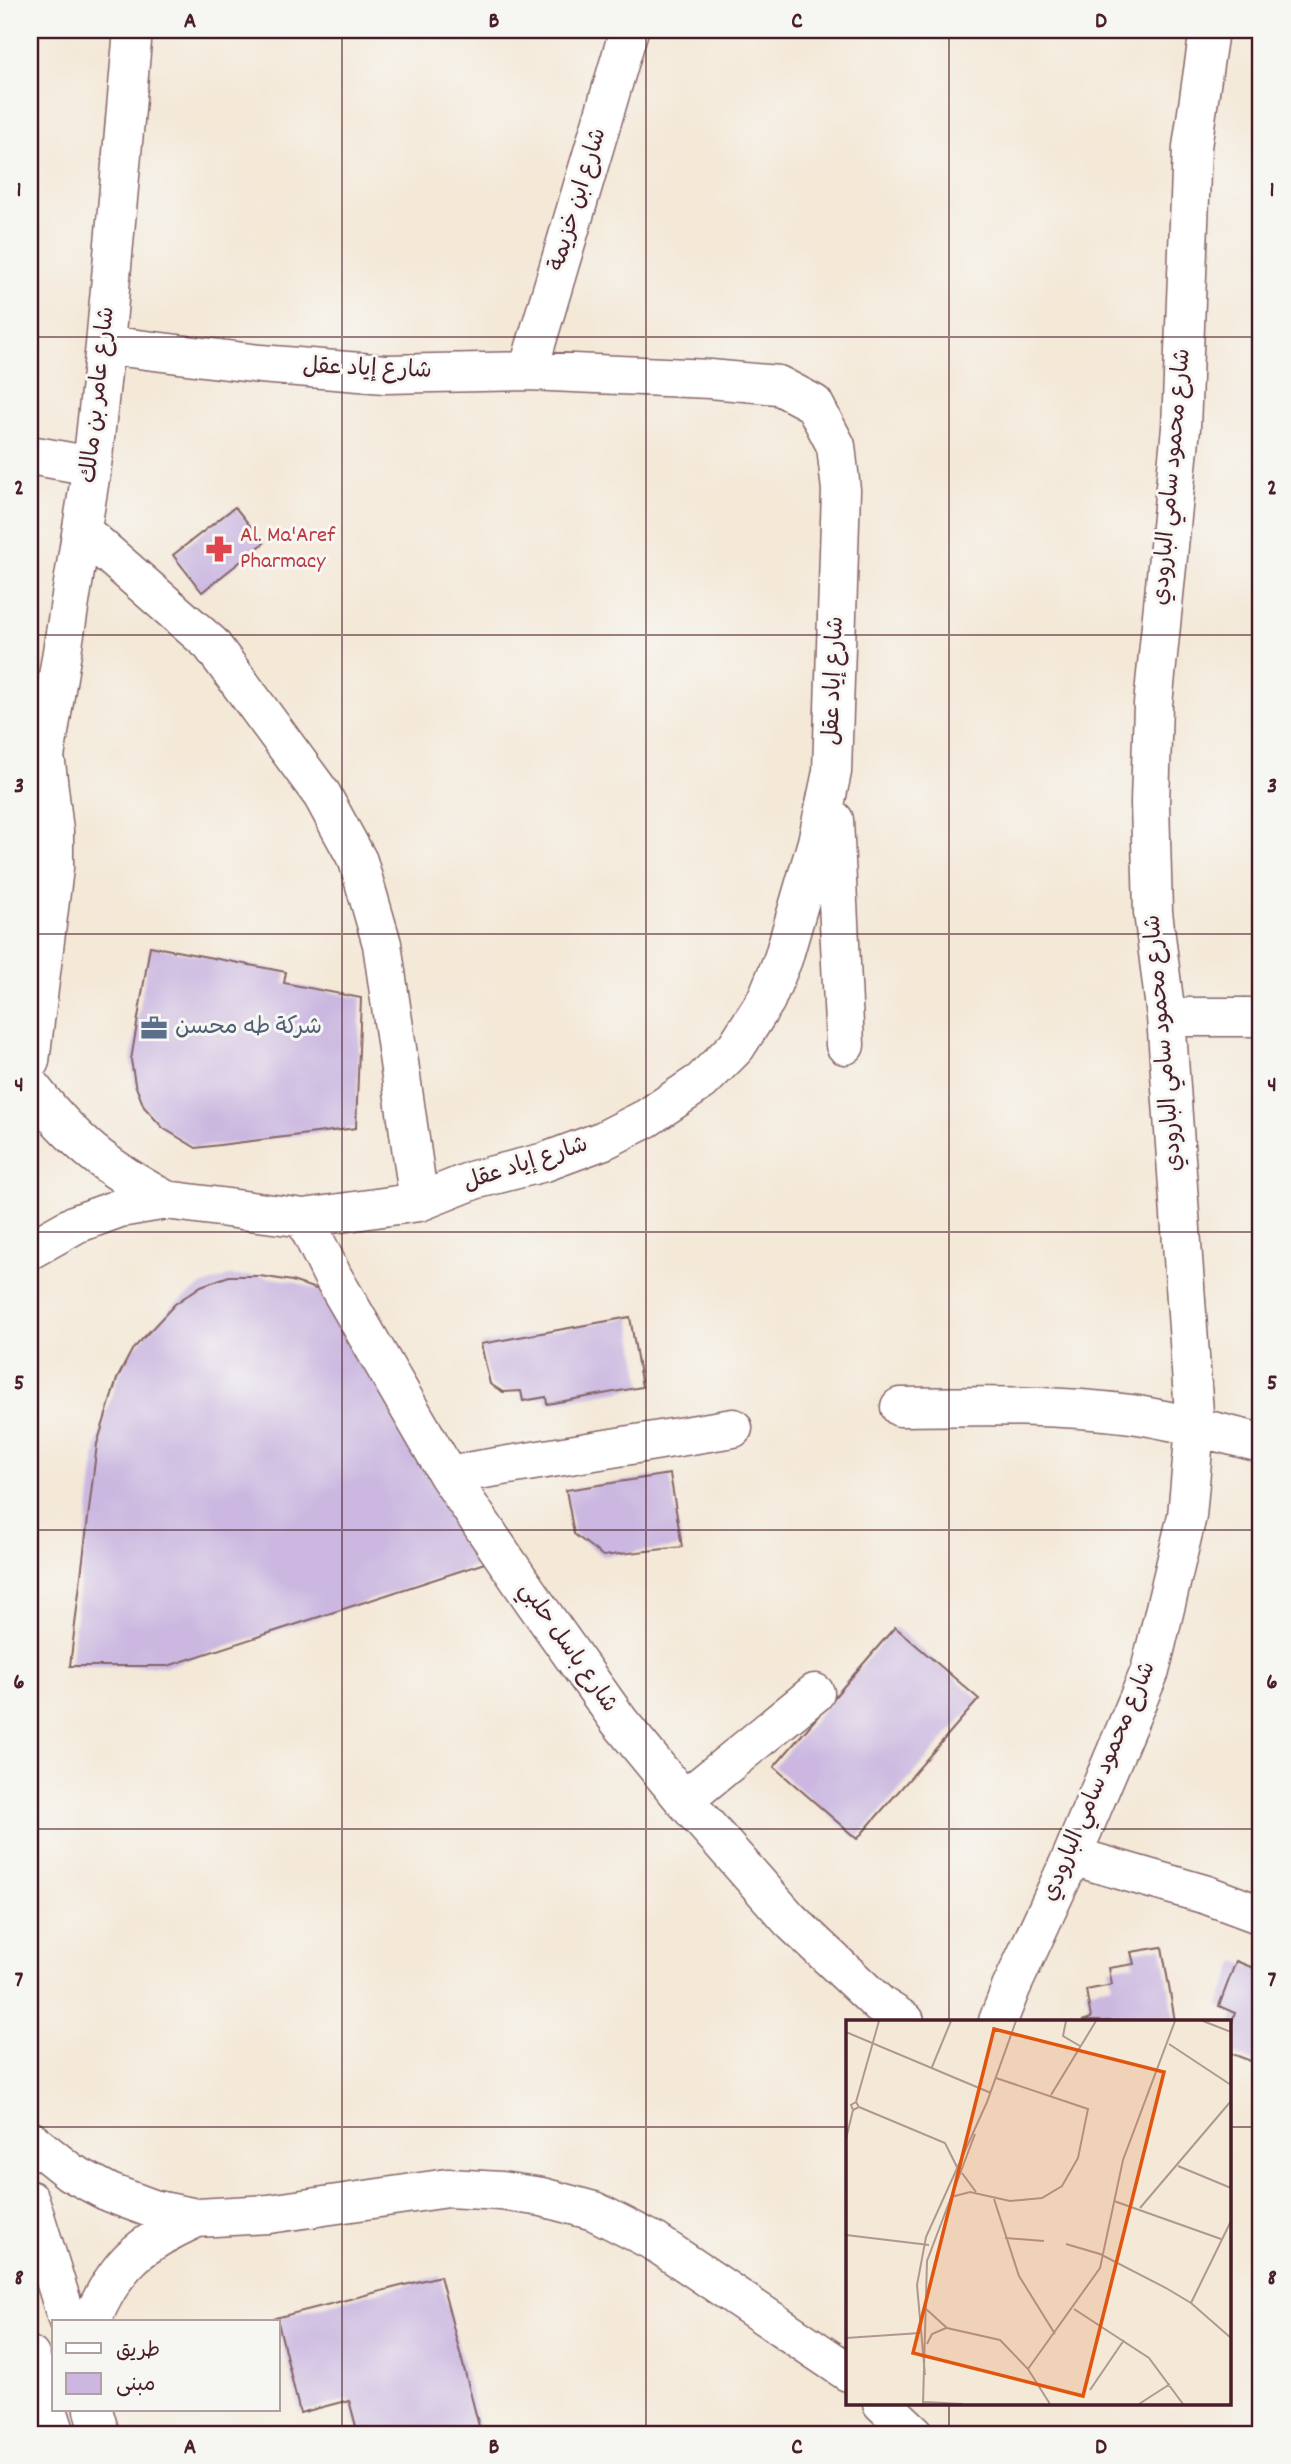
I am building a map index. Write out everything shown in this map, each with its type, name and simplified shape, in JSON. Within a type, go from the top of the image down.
[{"type":"street","name":"شارع عامر بن مالك","points":[[30,802],[45,757],[92,466],[133,30]]},
{"type":"street","name":"شارع ابن خزيمة","points":[[528,371],[629,30]]},
{"type":"street","name":"شارع محمود سامي البارودي","points":[[998,2020],[1072,1856],[1150,1671],[1187,1516],[1195,1427],[1166,1017],[1153,912],[1150,803],[1153,704],[1181,428],[1192,147],[1209,30]]},
{"type":"street","name":"شارع إياد عقل","points":[[30,1250],[76,1224],[120,1208],[166,1200],[304,1218],[419,1202],[474,1180],[545,1162],[604,1140],[647,1118],[702,1081],[736,1047],[766,1000],[783,959],[817,842],[832,772],[841,490],[836,446],[814,404],[778,386],[710,379],[528,371],[385,374],[260,364],[105,345]]},
{"type":"street","points":[[30,455],[92,466]]},
{"type":"street","points":[[82,531],[211,644],[323,795],[358,861],[382,944],[419,1202]]},
{"type":"street","name":"شارع عامر بن مالك","points":[[30,1061],[54,868],[54,831],[45,757]]},
{"type":"street","points":[[832,772],[845,1045]]},
{"type":"street","points":[[1166,1017],[1261,1017]]},
{"type":"street","name":"شارع إياد عقل","points":[[30,1086],[55,1119],[88,1151],[125,1178],[166,1200]]},
{"type":"street","name":"شارع باسل حلبي","points":[[304,1218],[339,1288],[448,1475],[567,1650],[619,1721],[684,1801],[790,1920],[880,2005],[903,2020]]},
{"type":"street","points":[[900,1407],[997,1406],[1129,1414],[1261,1443]]},
{"type":"street","points":[[448,1475],[733,1428]]},
{"type":"street","points":[[684,1801],[815,1693]]},
{"type":"street","points":[[1072,1856],[1207,1895],[1261,1915]]},
{"type":"street","points":[[30,2140],[70,2172],[110,2193],[153,2209],[197,2218],[269,2214],[448,2188],[542,2197],[594,2211],[655,2242],[846,2371]]},
{"type":"street","points":[[30,2200],[67,2320]]},
{"type":"street","points":[[92,2320],[104,2292],[129,2260],[160,2235],[197,2218]]},
{"type":"street","points":[[30,2356],[56,2434]]},
{"type":"street","points":[[883,2404],[915,2434]]},
{"type":"street","points":[[94,2412],[100,2434]]},
{"type":"building","name":"Al. Ma'Aref Pharmacy","points":[[235,507],[264,543],[202,592],[173,555]]},
{"type":"building","points":[[150,946],[286,972],[284,983],[361,998],[356,1128],[196,1148],[163,1128],[144,1107],[135,1084],[131,1060]]},
{"type":"building","points":[[229,1276],[260,1276],[292,1281],[325,1292],[488,1562],[168,1666],[70,1666],[97,1444],[117,1379],[132,1350],[175,1304],[201,1286]]},
{"type":"building","points":[[630,1317],[642,1387],[547,1404],[546,1397],[523,1401],[521,1391],[503,1392],[490,1384],[481,1344]]},
{"type":"building","points":[[670,1474],[682,1547],[603,1556],[574,1534],[566,1490]]},
{"type":"building","points":[[895,1627],[979,1699],[857,1839],[774,1767]]},
{"type":"building","points":[[1162,1947],[1175,2020],[1085,2020],[1091,2018],[1086,1990],[1112,1985],[1109,1968],[1134,1964],[1131,1952]]},
{"type":"building","points":[[1236,1961],[1261,1971],[1261,2065],[1232,2054],[1232,2021],[1235,2013],[1219,2006]]},
{"type":"building","points":[[440,2276],[480,2430],[464,2434],[358,2434],[349,2400],[300,2413],[280,2330],[280,2320],[275,2318]]},
{"type":"place","name":"Al. Ma'Aref Pharmacy","points":[[219,549]]},
{"type":"place","name":"شركة طه محسن","points":[[154,1028]]}]
